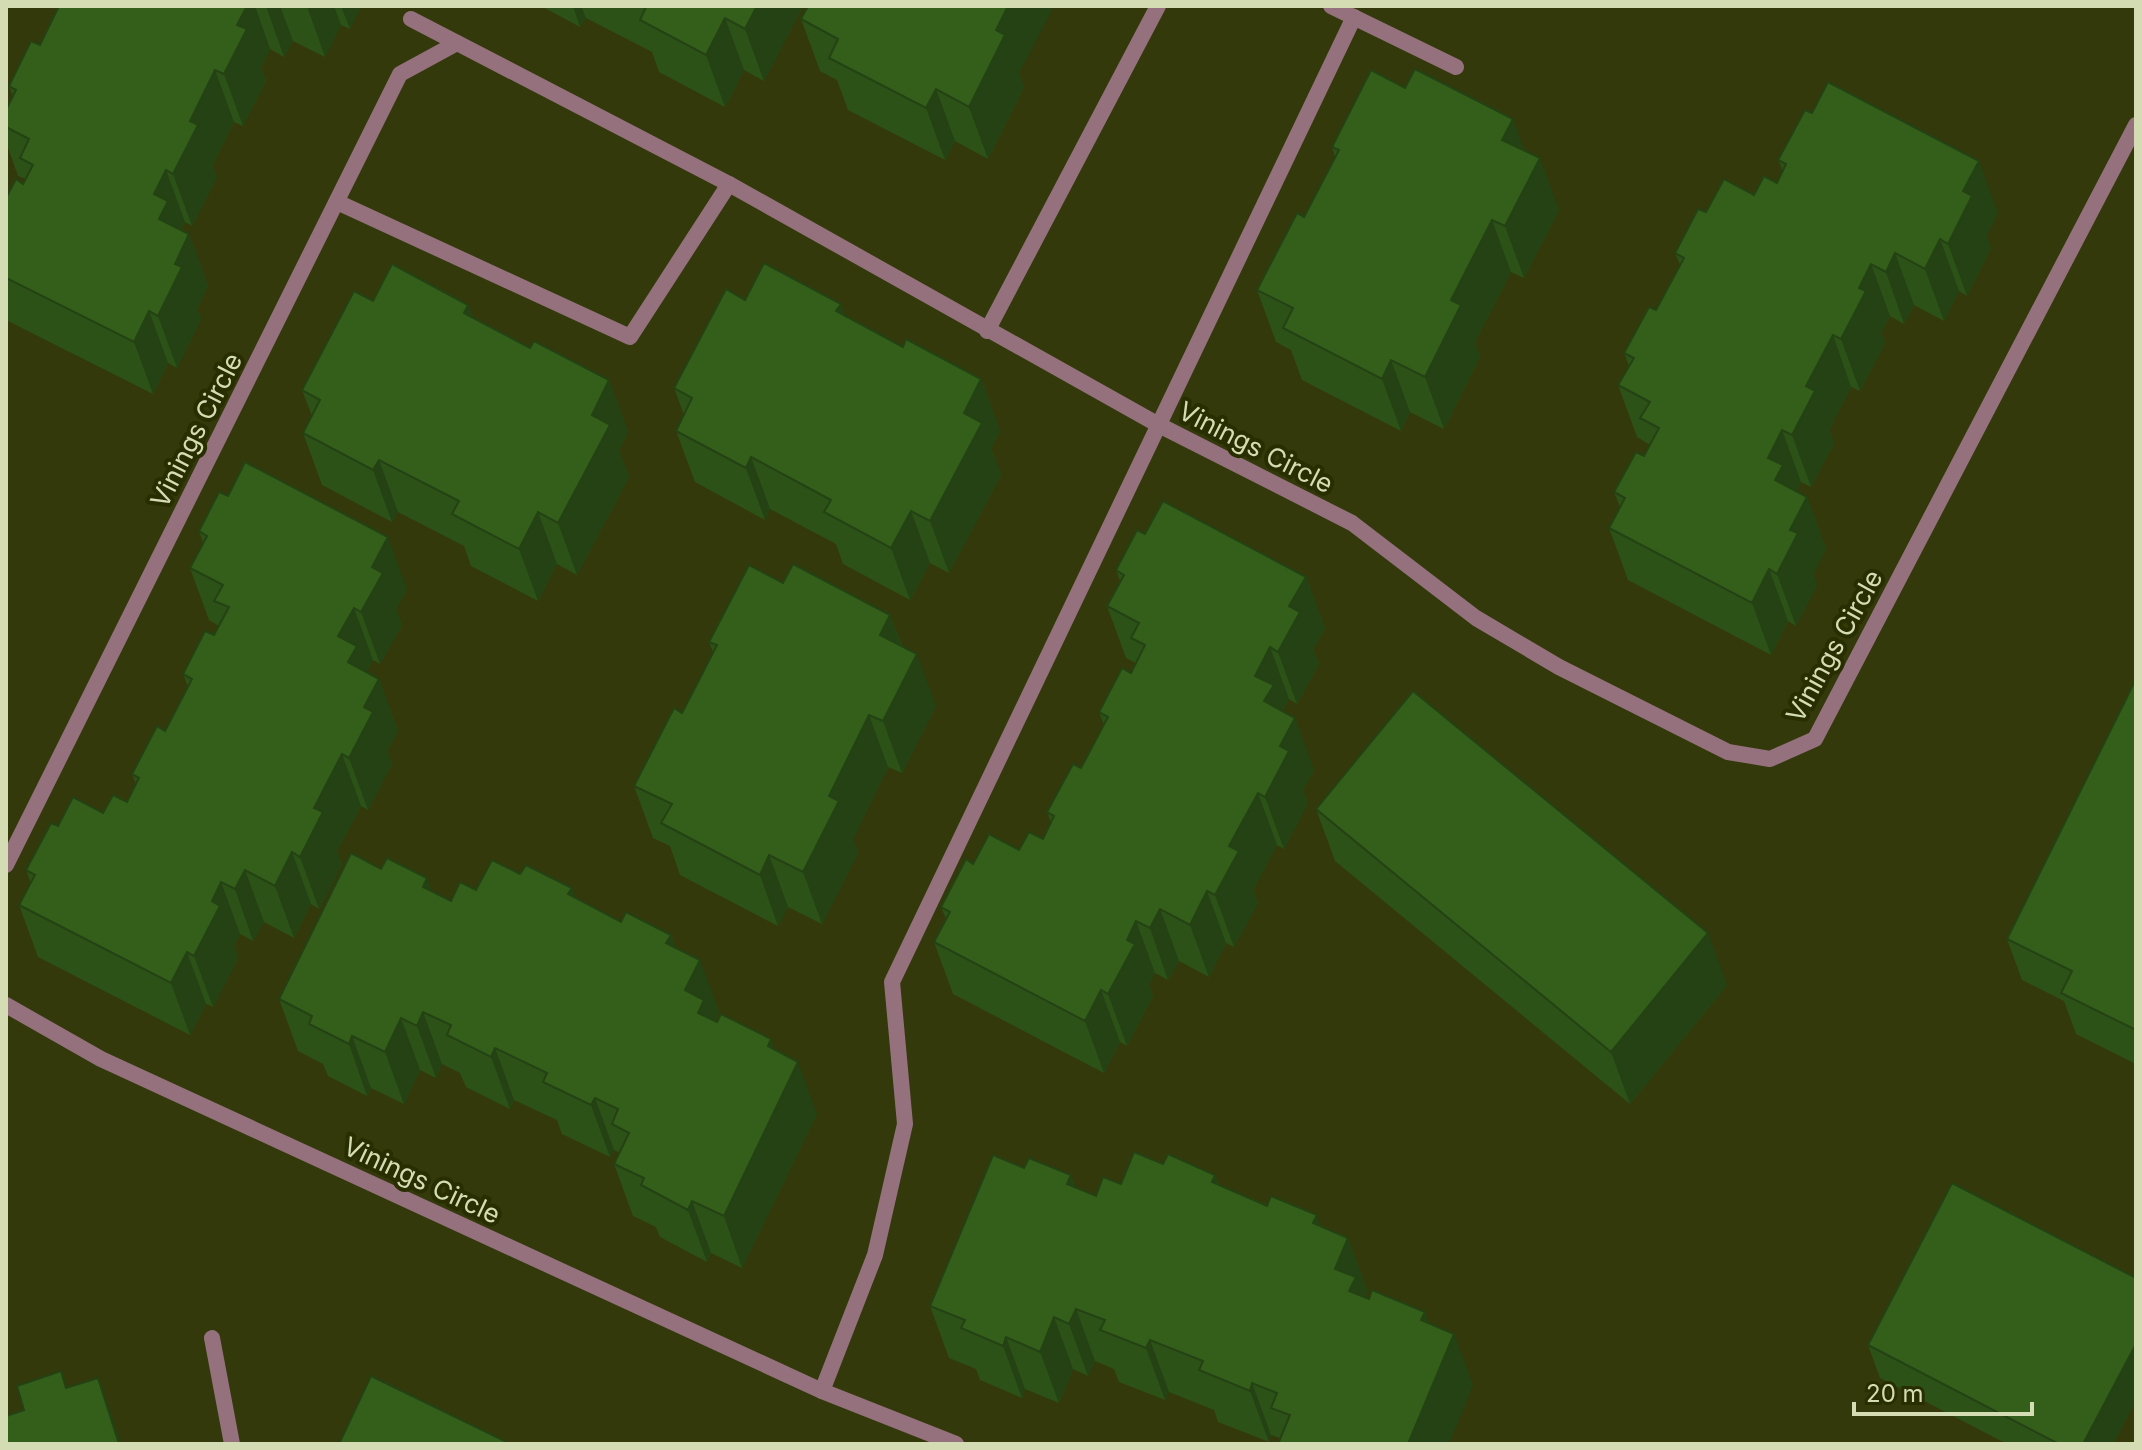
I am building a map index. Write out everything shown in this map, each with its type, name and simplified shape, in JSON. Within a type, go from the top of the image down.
[{"type":"street","points":[[987,331],[1158,6]]},
{"type":"street","points":[[1331,6],[1456,67]]},
{"type":"street","name":"Vinings Circle","points":[[822,1391],[875,1255],[905,1124],[892,982],[1354,17]]},
{"type":"street","name":"Vinings Circle","points":[[411,19],[729,184],[1157,424],[1352,523],[1476,618],[1559,667],[1728,752],[1770,759],[1815,739],[2136,125]]},
{"type":"street","name":"Vinings Circle","points":[[6,865],[400,74],[457,43]]},
{"type":"street","points":[[337,202],[630,337],[729,184]]},
{"type":"street","name":"Vinings Circle","points":[[6,1005],[101,1059],[822,1391],[956,1444]]},
{"type":"street","points":[[212,1338],[232,1444]]},
{"type":"building","points":[[59,6],[247,6],[237,25],[247,29],[224,74],[215,70],[190,121],[198,125],[173,174],[166,170],[154,194],[168,201],[159,219],[189,234],[175,264],[182,267],[158,316],[149,311],[134,342],[6,278],[6,198],[16,179],[23,184],[33,165],[20,158],[29,139],[6,127],[6,110],[16,90],[9,86],[31,41],[40,45]]},
{"type":"building","points":[[645,6],[757,6],[745,29],[725,18],[706,55],[640,20]]},
{"type":"building","points":[[808,6],[1008,6],[996,30],[1005,35],[969,107],[936,89],[926,108],[829,58],[838,39],[801,19]]},
{"type":"building","points":[[1415,69],[1513,119],[1502,140],[1540,158],[1505,226],[1492,220],[1451,300],[1461,305],[1425,377],[1391,360],[1382,379],[1283,328],[1293,308],[1257,290],[1297,213],[1304,217],[1339,150],[1332,147],[1371,70],[1405,88]]},
{"type":"building","points":[[1828,82],[1979,161],[1963,191],[1972,196],[1948,244],[1940,239],[1925,269],[1895,253],[1886,272],[1871,264],[1859,288],[1866,291],[1841,339],[1833,335],[1806,386],[1815,391],[1792,435],[1782,430],[1768,458],[1783,465],[1775,480],[1807,497],[1790,530],[1798,533],[1777,574],[1769,569],[1752,603],[1609,528],[1625,498],[1614,492],[1636,452],[1644,456],[1659,428],[1640,418],[1650,402],[1618,385],[1634,358],[1624,353],[1649,307],[1656,310],[1684,258],[1675,253],[1698,209],[1706,212],[1724,179],[1754,195],[1764,176],[1777,183],[1786,164],[1778,160],[1805,110],[1812,113]]},
{"type":"building","points":[[764,263],[841,304],[836,311],[903,347],[906,339],[981,379],[964,413],[982,423],[930,521],[911,511],[891,548],[824,512],[831,500],[751,457],[746,468],[676,431],[692,398],[674,388],[726,289],[745,300]]},
{"type":"building","points":[[392,264],[468,305],[464,313],[530,348],[534,341],[609,380],[592,415],[610,425],[558,523],[538,512],[519,549],[452,514],[459,501],[379,460],[373,470],[303,433],[320,400],[302,390],[354,291],[373,301]]},
{"type":"building","points":[[245,462],[388,537],[372,567],[383,573],[361,612],[354,608],[338,636],[357,646],[348,662],[379,679],[364,707],[373,712],[349,758],[342,754],[314,808],[323,812],[300,857],[292,852],[275,886],[245,870],[235,889],[221,882],[212,901],[220,906],[194,956],[187,952],[171,983],[19,905],[35,875],[26,870],[51,823],[58,826],[73,797],[103,813],[113,795],[127,802],[139,778],[132,774],[157,726],[165,731],[192,679],[183,674],[205,631],[214,635],[229,607],[214,601],[223,585],[190,568],[207,536],[199,531],[219,492],[228,496]]},
{"type":"building","points":[[1163,501],[1306,577],[1289,606],[1300,612],[1278,652],[1270,647],[1255,676],[1274,685],[1264,701],[1295,718],[1280,746],[1289,751],[1265,797],[1258,793],[1229,846],[1239,851],[1215,895],[1207,891],[1190,925],[1160,909],[1150,928],[1136,921],[1127,940],[1135,944],[1108,994],[1101,990],[1085,1021],[934,942],[950,912],[941,907],[966,859],[973,864],[989,834],[1019,850],[1029,832],[1043,839],[1054,816],[1047,812],[1073,764],[1081,768],[1108,717],[1099,712],[1122,668],[1131,673],[1145,645],[1131,638],[1139,623],[1107,606],[1124,575],[1116,570],[1137,530],[1145,534]]},
{"type":"building","points":[[793,564],[890,615],[880,635],[917,654],[883,721],[869,715],[829,796],[839,801],[803,872],[769,855],[760,875],[661,823],[672,804],[634,786],[674,708],[682,713],[717,645],[709,642],[749,565],[783,583]]},
{"type":"building","points":[[2136,679],[2136,1030],[2061,993],[2072,971],[2007,939]]},
{"type":"building","points":[[1413,691],[1708,933],[1611,1052],[1316,809]]},
{"type":"building","points":[[351,853],[381,869],[387,858],[427,878],[423,887],[451,901],[460,882],[476,890],[492,860],[520,874],[526,865],[572,888],[568,894],[621,922],[626,912],[671,935],[666,943],[700,960],[685,990],[704,1000],[698,1013],[717,1022],[721,1014],[771,1039],[768,1046],[798,1062],[724,1216],[692,1201],[688,1210],[641,1185],[644,1178],[614,1164],[629,1133],[612,1124],[618,1109],[595,1098],[591,1105],[543,1082],[547,1073],[495,1048],[491,1057],[447,1035],[451,1025],[423,1012],[417,1026],[401,1018],[385,1052],[352,1036],[349,1044],[309,1024],[312,1016],[279,999]]},
{"type":"building","points":[[1134,1152],[1163,1164],[1168,1154],[1215,1175],[1212,1182],[1267,1206],[1271,1196],[1317,1215],[1313,1223],[1348,1238],[1335,1269],[1356,1277],[1349,1291],[1369,1299],[1372,1290],[1425,1312],[1421,1320],[1454,1334],[1408,1444],[1278,1444],[1290,1415],[1271,1408],[1277,1393],[1252,1383],[1250,1391],[1199,1370],[1203,1361],[1150,1340],[1146,1348],[1100,1330],[1105,1320],[1076,1309],[1069,1324],[1054,1317],[1040,1352],[1006,1337],[1003,1346],[961,1328],[965,1320],[930,1306],[993,1155],[1024,1168],[1029,1158],[1071,1175],[1067,1184],[1096,1196],[1103,1177],[1121,1184]]},
{"type":"building","points":[[1952,1183],[2136,1278],[2136,1344],[2083,1444],[2059,1444],[1868,1345]]},
{"type":"building","points":[[61,1371],[66,1388],[98,1378],[119,1444],[6,1444],[6,1416],[24,1410],[17,1386]]},
{"type":"building","points":[[371,1376],[511,1444],[339,1444]]}]
